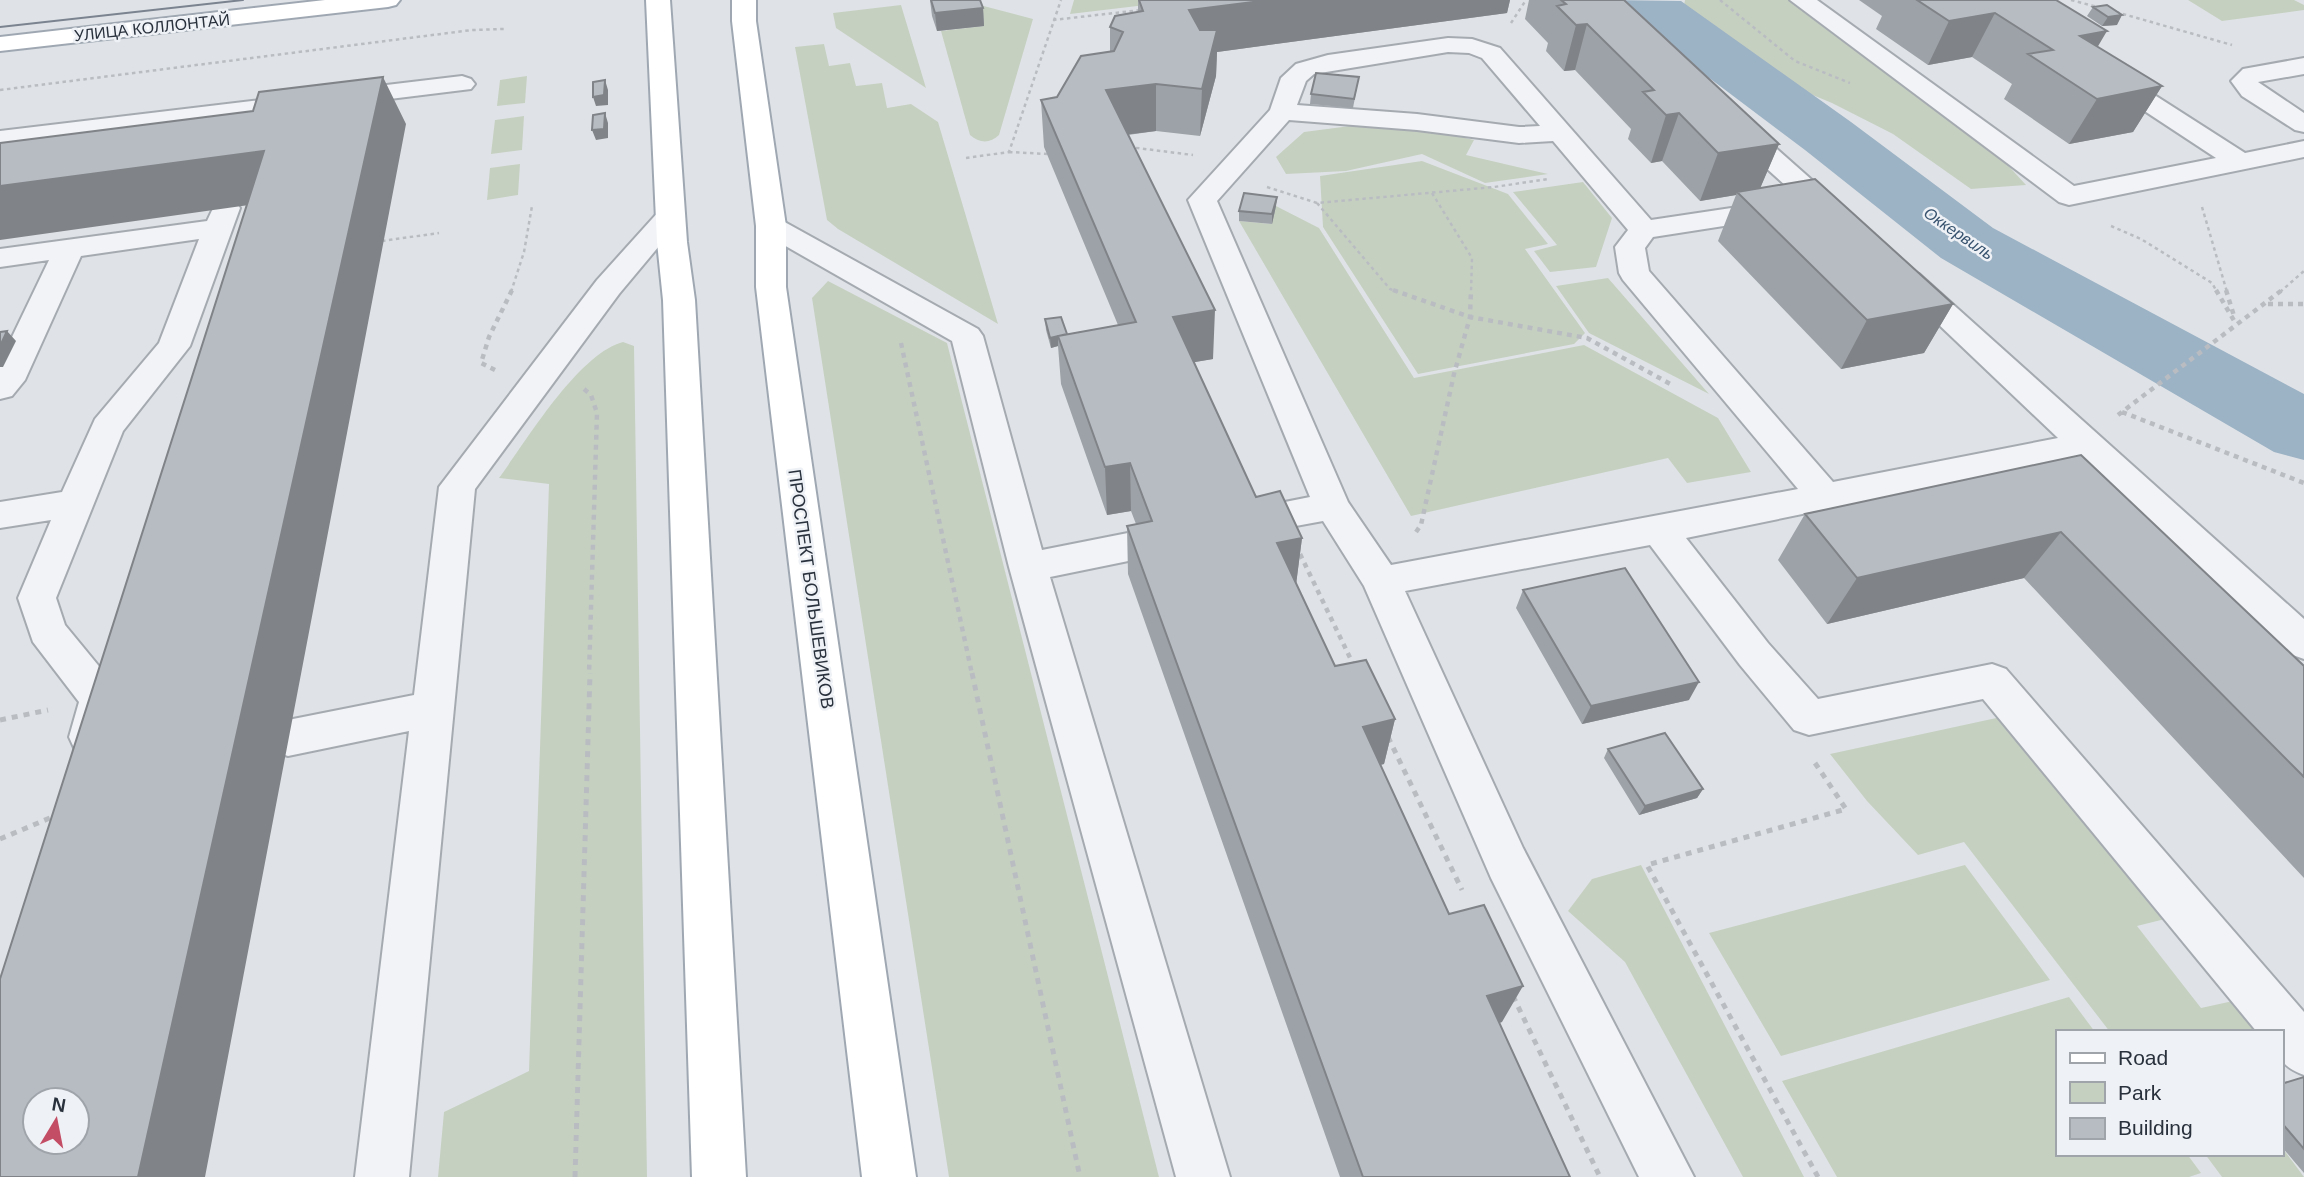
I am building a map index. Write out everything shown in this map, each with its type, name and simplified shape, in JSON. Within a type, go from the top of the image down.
[{"type":"main road","name":"УЛИЦА КОЛЛОНТАЙ","points":[[0,44],[388,0]]},
{"type":"main road","points":[[658,0],[679,300],[719,1177]]},
{"type":"main road","name":"ПРОСПЕКТ БОЛЬШЕВИКОВ","points":[[744,0],[744,21],[771,226],[771,288],[889,1177]]},
{"type":"street","points":[[1802,0],[2069,196],[2304,149]]},
{"type":"street","points":[[1644,230],[1492,53],[1472,46],[1448,45],[1328,62],[1305,69],[1294,78],[1282,112],[1202,200],[1332,506],[1381,581],[1507,863],[1667,1177]]},
{"type":"street","points":[[2090,64],[2240,162]]},
{"type":"street","points":[[2304,66],[2252,74],[2244,81],[2251,92],[2304,124]]},
{"type":"street","points":[[0,139],[256,119],[462,84]]},
{"type":"street","points":[[1709,102],[1852,231]]},
{"type":"street","points":[[1282,112],[1417,121],[1519,135],[1561,133]]},
{"type":"street","points":[[1822,203],[1644,230],[1630,247],[1633,273],[1825,497]]},
{"type":"street","points":[[382,1177],[457,487],[538,376],[608,287],[671,215]]},
{"type":"street","points":[[0,258],[70,248],[222,218],[174,346],[107,427],[37,598],[47,631],[101,699],[69,809]]},
{"type":"street","points":[[771,226],[967,336],[1028,568],[1203,1177]]},
{"type":"street","points":[[0,388],[8,380],[70,248]]},
{"type":"street","points":[[1883,259],[2304,643]]},
{"type":"street","points":[[1381,581],[1658,530],[2086,444]]},
{"type":"street","points":[[0,515],[75,503]]},
{"type":"street","points":[[1242,523],[1332,506]]},
{"type":"street","points":[[1658,530],[1754,654],[1809,718],[1992,681],[2304,1050]]},
{"type":"street","points":[[1028,568],[1143,544]]},
{"type":"street","points":[[288,738],[432,709]]},
{"type":"path","points":[[1009,152],[1061,0]]},
{"type":"path","points":[[2071,0],[2239,46]]},
{"type":"path","points":[[1052,20],[1144,9]]},
{"type":"path","points":[[0,90],[472,30],[504,29]]},
{"type":"path","points":[[966,158],[1009,152],[1047,154]]},
{"type":"path","points":[[2191,172],[2236,324]]},
{"type":"path","points":[[1494,187],[1317,203],[1390,289],[1470,317],[1587,338]]},
{"type":"path","points":[[1381,581],[1421,525],[1454,374],[1470,317],[1472,258],[1432,192]]},
{"type":"path","points":[[532,206],[527,246],[509,296],[484,348],[481,363],[492,369],[562,378],[580,386],[591,395],[597,413],[575,1177]]},
{"type":"path","points":[[382,241],[439,233]]},
{"type":"path","points":[[2150,390],[2236,324],[2268,304],[2304,271]]},
{"type":"path","points":[[2268,304],[2304,304]]},
{"type":"path","points":[[899,336],[1080,1177]]},
{"type":"path","points":[[2122,412],[2304,483]]},
{"type":"path","points":[[1282,516],[1360,678]]},
{"type":"path","points":[[1809,718],[1809,755],[1846,809],[1647,865],[1818,1177]]},
{"type":"path","points":[[1384,728],[1468,902]]},
{"type":"path","points":[[0,839],[69,809]]},
{"type":"path","points":[[1510,990],[1600,1177]]},
{"type":"green space","points":[[1074,0],[1188,0],[1070,14]]},
{"type":"green space","points":[[1685,0],[1790,0],[1992,148],[2026,185],[1971,189],[1893,134],[1832,103],[1769,77],[1682,16]]},
{"type":"green space","points":[[2188,0],[2294,0],[2304,5],[2304,10],[2222,21]]},
{"type":"green space","points":[[976,4],[1033,19],[999,135],[984,141],[970,135],[941,31],[984,26]]},
{"type":"green space","points":[[901,5],[926,88],[836,28],[833,13]]},
{"type":"green space","points":[[824,44],[829,66],[850,63],[856,86],[882,83],[887,108],[911,104],[938,122],[998,324],[827,220],[795,47]]},
{"type":"green space","points":[[527,76],[525,103],[497,106],[500,80]]},
{"type":"green space","points":[[524,116],[522,150],[491,154],[495,120]]},
{"type":"green space","points":[[1350,126],[1427,129],[1474,140],[1466,155],[1548,174],[1485,183],[1422,154],[1346,171],[1286,174],[1276,157],[1304,132]]},
{"type":"green space","points":[[1422,161],[1508,194],[1548,244],[1525,249],[1585,333],[1574,344],[1418,374],[1323,227],[1320,176]]},
{"type":"green space","points":[[520,164],[518,195],[487,200],[490,168]]},
{"type":"green space","points":[[1583,182],[1612,218],[1596,267],[1550,272],[1534,251],[1557,245],[1513,192]]},
{"type":"green space","points":[[1276,206],[1319,228],[1414,378],[1584,345],[1718,418],[1751,472],[1687,483],[1668,458],[1411,516],[1239,221],[1271,224]]},
{"type":"green space","points":[[1608,278],[1709,394],[1589,333],[1556,286]]},
{"type":"green space","points":[[828,281],[947,343],[1159,1177],[949,1177],[812,298]]},
{"type":"green space","points":[[623,342],[634,346],[647,1177],[438,1177],[444,1112],[529,1071],[549,484],[499,478],[571,380],[606,350]]},
{"type":"green space","points":[[2001,717],[2169,918],[2137,926],[2201,1008],[2233,1001],[2256,1030],[2108,1030],[1964,842],[1918,855],[1867,801],[1830,754]]},
{"type":"green space","points":[[1641,865],[1804,1177],[1743,1177],[1625,962],[1568,911],[1592,879]]},
{"type":"green space","points":[[1965,865],[2050,980],[1781,1056],[1709,933]]},
{"type":"green space","points":[[2069,997],[2094,1030],[2056,1030],[2056,1156],[2188,1156],[2201,1173],[2189,1177],[1837,1177],[1782,1081]]},
{"type":"green space","points":[[2283,1149],[2304,1177],[2222,1177],[2206,1156],[2283,1156]]},
{"type":"building","points":[[931,0],[980,0],[983,8],[935,13]]},
{"type":"building","points":[[1139,0],[1269,0],[1189,10],[1200,30],[1217,30],[1202,89],[1156,84],[1106,90],[1215,310],[1173,317],[1256,497],[1280,491],[1302,538],[1277,543],[1335,666],[1366,660],[1395,719],[1363,727],[1449,914],[1484,905],[1523,986],[1487,996],[1570,1177],[1363,1177],[1127,526],[1152,521],[1130,463],[1105,467],[1058,336],[1136,322],[1041,100],[1057,97],[1081,56],[1114,51],[1123,32],[1110,27],[1115,16],[1143,11]]},
{"type":"building","points":[[1561,0],[1624,0],[1779,144],[1718,153],[1679,113],[1666,115],[1643,92],[1654,90],[1587,24],[1576,25],[1557,6],[1566,4]]},
{"type":"building","points":[[1917,0],[2056,0],[2107,31],[2080,36],[2162,86],[2097,99],[2028,54],[2053,50],[1995,13],[1949,21]]},
{"type":"building","points":[[2107,5],[2122,15],[2108,17],[2093,7]]},
{"type":"building","points":[[1316,73],[1359,77],[1354,99],[1311,94]]},
{"type":"building","points":[[383,77],[138,1177],[0,1177],[0,979],[264,151],[0,186],[0,143],[253,111],[259,92]]},
{"type":"building","points":[[605,80],[604,95],[593,97],[593,82]]},
{"type":"building","points":[[605,113],[604,129],[592,130],[593,115]]},
{"type":"building","points":[[1815,179],[1953,304],[1867,320],[1737,192]]},
{"type":"building","points":[[1244,193],[1277,197],[1272,214],[1239,211]]},
{"type":"building","points":[[1061,317],[1067,334],[1050,338],[1045,319]]},
{"type":"building","points":[[7,331],[0,346],[0,332]]},
{"type":"building","points":[[2081,455],[2304,666],[2304,777],[2061,532],[1857,578],[1805,514]]},
{"type":"building","points":[[1625,568],[1699,682],[1591,706],[1523,590]]},
{"type":"building","points":[[1665,733],[1703,789],[1645,806],[1608,749]]},
{"type":"building","points":[[2304,1077],[2304,1149],[2283,1124],[2283,1083]]},
{"type":"waterway","name":"Оккервиль","points":[[1637,0],[1660,13],[1828,136],[1967,243],[2304,431]]},
{"type":"tram line","points":[[0,27],[243,0]]}]
